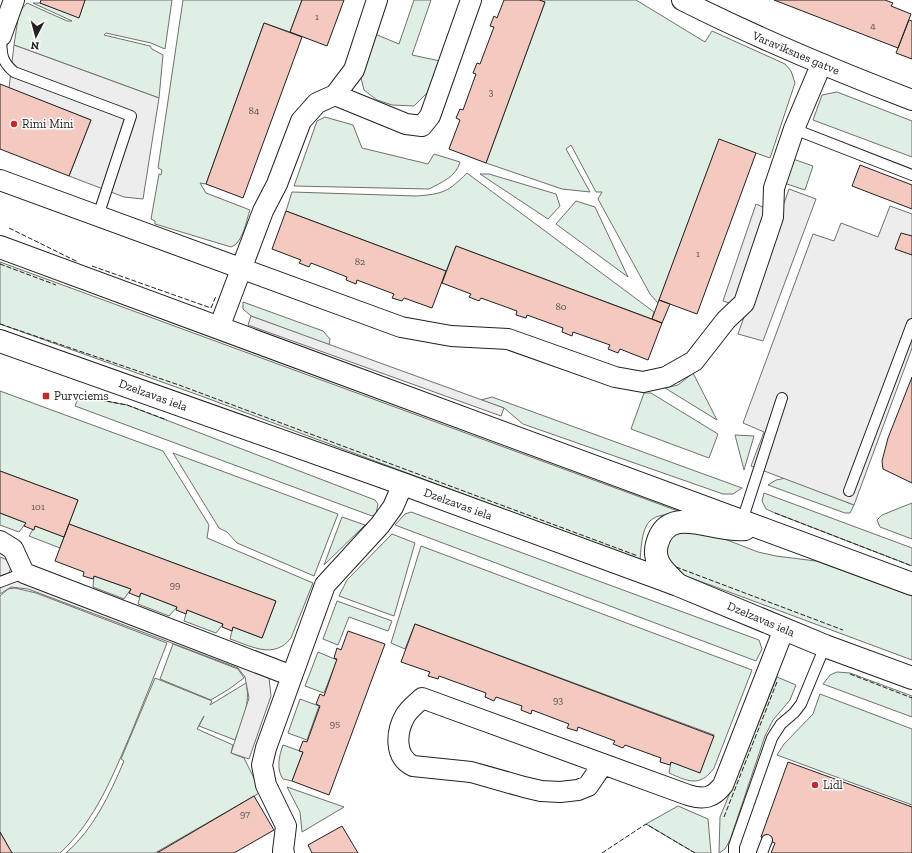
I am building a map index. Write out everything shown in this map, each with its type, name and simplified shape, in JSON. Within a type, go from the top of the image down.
[{"type":"main road","points":[[0,247],[912,584]]},
{"type":"main road","name":"Dzelzavas iela","points":[[0,341],[403,484],[678,584],[824,646],[912,678]]},
{"type":"main road","points":[[678,584],[663,571],[657,561],[656,547],[659,537],[666,527],[676,522],[690,522],[735,530],[750,524]]},
{"type":"street","points":[[1,35],[14,0]]},
{"type":"street","points":[[219,328],[241,268],[301,121],[317,103],[335,94],[354,70],[377,0]]},
{"type":"street","points":[[335,94],[406,124],[422,126],[430,116],[471,0]]},
{"type":"street","name":"Varavīksnes gatve","points":[[682,0],[751,35],[821,65],[912,100]]},
{"type":"street","points":[[0,180],[402,327],[451,336],[508,339],[615,378],[643,382],[666,377],[694,361],[726,320],[744,303],[774,216],[774,188],[794,129],[821,65]]},
{"type":"street","points":[[282,852],[286,826],[266,785],[262,765],[266,748],[325,585],[380,525],[393,507],[403,484]]},
{"type":"street","points":[[0,541],[13,549],[24,573],[292,676]]},
{"type":"street","points":[[603,764],[594,780],[584,788],[560,792],[541,791],[471,772],[413,766],[405,761],[400,753],[399,735],[405,717],[422,698],[699,798],[716,794],[723,785],[784,629]]},
{"type":"lane","points":[[1,35],[1,56],[5,65],[14,72],[131,116],[98,216]]},
{"type":"lane","points":[[794,129],[912,175]]},
{"type":"lane","points":[[849,491],[912,324]]},
{"type":"lane","points":[[750,524],[782,398]]},
{"type":"lane","points":[[0,582],[24,573]]},
{"type":"lane","points":[[734,853],[734,846],[772,738],[782,724],[801,704],[824,646]]},
{"type":"lane","points":[[762,853],[767,840]]},
{"type":"green space","points":[[85,0],[172,0],[165,49],[151,43],[106,33],[104,35],[150,46],[152,49],[163,55],[159,98],[14,45],[19,12],[27,3],[67,21],[72,21],[33,3],[40,3],[79,17]]},
{"type":"green space","points":[[183,0],[302,0],[290,32],[264,23],[206,184],[200,183],[206,193],[250,210],[241,236],[235,245],[231,247],[155,224],[155,221],[151,219],[159,174],[161,175],[162,170],[158,168]]},
{"type":"green space","points":[[414,0],[431,0],[412,55],[440,61],[427,93],[414,106],[392,105],[377,100],[364,90],[360,74],[375,34],[399,44]]},
{"type":"green space","points":[[539,0],[636,0],[705,42],[712,31],[785,64],[791,71],[795,83],[770,158],[719,140],[658,303],[650,294],[598,199],[602,192],[596,192],[571,145],[566,149],[590,192],[562,189],[486,163],[545,2]]},
{"type":"green space","points":[[837,92],[912,121],[912,157],[813,120],[822,95]]},
{"type":"green space","points":[[325,117],[353,125],[362,148],[428,164],[434,154],[460,162],[452,175],[429,189],[294,186],[317,121]]},
{"type":"green space","points":[[793,159],[813,166],[805,190],[784,183]]},
{"type":"green space","points":[[467,173],[654,312],[652,319],[456,246],[446,271],[286,211],[292,192],[416,196],[444,191],[450,188]]},
{"type":"green space","points":[[480,174],[489,174],[556,194],[560,206],[548,219]]},
{"type":"green space","points":[[576,201],[595,207],[628,277],[556,224]]},
{"type":"green space","points":[[0,262],[689,515],[664,515],[656,517],[650,521],[643,535],[640,560],[201,396],[0,324]]},
{"type":"green space","points":[[243,302],[323,331],[330,339],[329,345],[251,316],[243,309]]},
{"type":"green space","points":[[693,373],[717,420],[665,388],[678,385]]},
{"type":"green space","points":[[0,391],[163,451],[209,525],[207,538],[313,583],[291,638],[284,645],[270,650],[254,648],[230,639],[233,627],[262,638],[276,601],[69,524],[78,500],[0,471]]},
{"type":"green space","points":[[644,393],[651,393],[718,434],[709,458],[631,429]]},
{"type":"green space","points":[[79,396],[127,405],[375,500],[378,504],[376,514],[372,516],[75,406]]},
{"type":"green space","points":[[492,397],[742,488],[733,494],[723,494],[523,424],[504,408],[481,400]]},
{"type":"green space","points":[[735,435],[754,436],[744,470]]},
{"type":"green space","points":[[173,453],[338,514],[314,576],[237,543],[227,532],[219,528]]},
{"type":"green space","points":[[786,478],[854,505],[850,513],[845,513],[768,485],[776,480]]},
{"type":"green space","points":[[764,493],[912,548],[912,566],[766,509],[762,501]]},
{"type":"green space","points":[[912,503],[912,539],[880,527],[877,520],[882,515]]},
{"type":"green space","points":[[411,512],[759,640],[762,649],[756,661],[395,525],[405,514]]},
{"type":"green space","points":[[0,513],[26,523],[19,532],[0,525]]},
{"type":"green space","points":[[342,517],[365,525],[324,565]]},
{"type":"green space","points":[[35,526],[64,537],[60,548],[29,536]]},
{"type":"green space","points":[[676,531],[704,531],[758,552],[816,561],[912,596],[912,660],[678,573],[667,561],[666,544]]},
{"type":"green space","points":[[392,534],[415,543],[394,616],[339,596],[347,580]]},
{"type":"green space","points":[[421,546],[752,670],[714,768],[704,778],[693,781],[669,773],[671,762],[700,772],[714,735],[415,624],[405,649],[391,643]]},
{"type":"green space","points":[[94,576],[131,589],[124,599],[93,587]]},
{"type":"green space","points":[[15,588],[36,593],[167,643],[118,764],[102,796],[84,826],[60,853],[12,853],[0,832],[0,596],[8,589]]},
{"type":"green space","points":[[141,593],[177,607],[169,616],[138,604]]},
{"type":"green space","points":[[337,601],[392,621],[388,631],[349,617],[338,645],[323,639]]},
{"type":"green space","points":[[187,610],[223,624],[216,633],[184,621]]},
{"type":"green space","points":[[173,644],[238,669],[244,678],[211,700],[160,679]]},
{"type":"green space","points":[[318,652],[337,660],[324,693],[305,686]]},
{"type":"green space","points":[[837,672],[850,673],[912,696],[912,717],[823,684],[830,675]]},
{"type":"green space","points":[[777,677],[796,685],[790,700],[773,720],[765,736],[730,840],[725,849],[719,853],[720,817]]},
{"type":"green space","points":[[155,678],[212,701],[210,705],[246,683],[247,705],[235,740],[199,726],[204,716],[197,729],[233,745],[231,753],[244,758],[261,792],[155,853],[66,853],[84,834],[107,799],[124,761],[121,759]]},
{"type":"green space","points":[[820,694],[912,729],[912,805],[777,755],[784,744],[813,714]]},
{"type":"green space","points":[[300,699],[319,706],[307,740],[288,733]]},
{"type":"green space","points":[[283,745],[303,752],[292,781],[283,779],[279,771],[279,758]]},
{"type":"green space","points":[[287,787],[344,807],[302,832],[300,812]]},
{"type":"green space","points":[[678,806],[708,819],[711,853],[695,853],[646,824]]},
{"type":"shaded area","points":[[14,45],[159,98],[143,199],[124,197],[69,176],[91,120],[9,88]]},
{"type":"shaded area","points":[[789,189],[816,199],[763,341],[738,334]]},
{"type":"shaded area","points":[[756,204],[767,209],[735,305],[723,301]]},
{"type":"shaded area","points":[[890,206],[912,214],[912,348],[854,505],[751,466],[764,432],[743,423],[813,234],[834,241],[841,223],[878,237]]},
{"type":"shaded area","points":[[251,316],[504,408],[501,416],[248,325]]},
{"type":"shaded area","points":[[0,557],[13,562],[9,573],[259,668],[269,678],[271,696],[249,759],[231,753],[249,698],[245,677],[238,668],[28,589],[11,587],[0,594]]},
{"type":"building","points":[[41,0],[85,0],[79,18],[40,3]]},
{"type":"building","points":[[302,0],[344,0],[327,46],[290,32]]},
{"type":"building","points":[[504,0],[539,0],[545,2],[486,163],[449,149],[460,120],[456,118],[460,109],[463,110],[476,74],[473,73],[477,63],[480,64],[494,27],[490,26],[494,16],[497,18]]},
{"type":"building","points":[[774,0],[885,0],[893,3],[891,6],[911,14],[898,48]]},
{"type":"building","points":[[909,20],[912,21],[912,59],[896,53]]},
{"type":"building","points":[[264,23],[302,37],[243,198],[206,184]]},
{"type":"building","points":[[0,84],[91,120],[69,176],[0,149]]},
{"type":"building","points":[[719,139],[756,153],[697,314],[659,300]]},
{"type":"building","points":[[860,165],[912,185],[912,209],[852,186]]},
{"type":"building","points":[[286,211],[446,271],[432,308],[404,298],[402,301],[392,298],[394,294],[357,280],[356,284],[346,280],[347,277],[311,263],[309,267],[299,263],[301,260],[272,249]]},
{"type":"building","points":[[901,233],[912,236],[912,255],[895,249]]},
{"type":"building","points":[[456,246],[662,323],[648,360],[620,349],[618,353],[608,349],[610,345],[573,332],[572,336],[562,332],[563,328],[527,315],[526,318],[516,315],[517,311],[481,298],[479,301],[469,297],[471,294],[442,283]]},
{"type":"building","points":[[659,300],[670,304],[662,323],[652,319]]},
{"type":"building","points":[[912,377],[912,483],[883,469],[882,461],[888,438]]},
{"type":"building","points":[[0,471],[78,500],[64,537],[35,526],[34,530],[24,526],[26,523],[0,513]]},
{"type":"building","points":[[69,524],[276,601],[262,638],[233,627],[232,631],[222,627],[223,624],[187,610],[186,614],[176,610],[177,607],[141,593],[139,597],[129,593],[131,589],[94,576],[93,579],[83,576],[84,572],[55,561]]},
{"type":"building","points":[[415,624],[714,736],[700,773],[671,762],[670,765],[660,762],[661,758],[625,745],[623,748],[613,744],[615,741],[578,727],[577,731],[567,728],[569,724],[532,710],[531,714],[521,710],[522,706],[496,697],[494,701],[485,697],[486,693],[439,676],[438,679],[428,676],[430,672],[401,662]]},
{"type":"building","points":[[348,631],[385,644],[329,795],[292,781],[303,752],[299,751],[303,741],[307,742],[320,706],[316,704],[320,694],[324,696],[337,659],[334,658],[337,648],[341,650]]},
{"type":"building","name":"Lidl","points":[[788,762],[912,807],[912,853],[771,853],[775,843],[761,837]]},
{"type":"building","points":[[254,796],[274,830],[234,853],[157,853]]},
{"type":"building","points":[[342,826],[358,853],[312,853],[308,845]]},
{"type":"building","points":[[0,832],[12,853],[0,853]]},
{"type":"fence","points":[[9,228],[78,262]]},
{"type":"fence","points":[[0,264],[56,285]]},
{"type":"fence","points":[[92,266],[211,308],[216,296]]},
{"type":"fence","points":[[0,324],[179,385],[638,556]]},
{"type":"fence","points":[[79,396],[127,405],[167,420]]},
{"type":"fence","points":[[775,513],[912,566]]},
{"type":"fence","points":[[676,567],[843,630]]},
{"type":"fence","points":[[850,674],[912,698]]},
{"type":"fence","points":[[724,817],[777,682]]},
{"type":"fence","points":[[602,853],[646,824],[695,853]]},
{"type":"place","name":"Rimi Mini","points":[[14,124]]},
{"type":"place","name":"Purvciems","points":[[46,396]]},
{"type":"place","name":"Lidl","points":[[815,785]]}]
